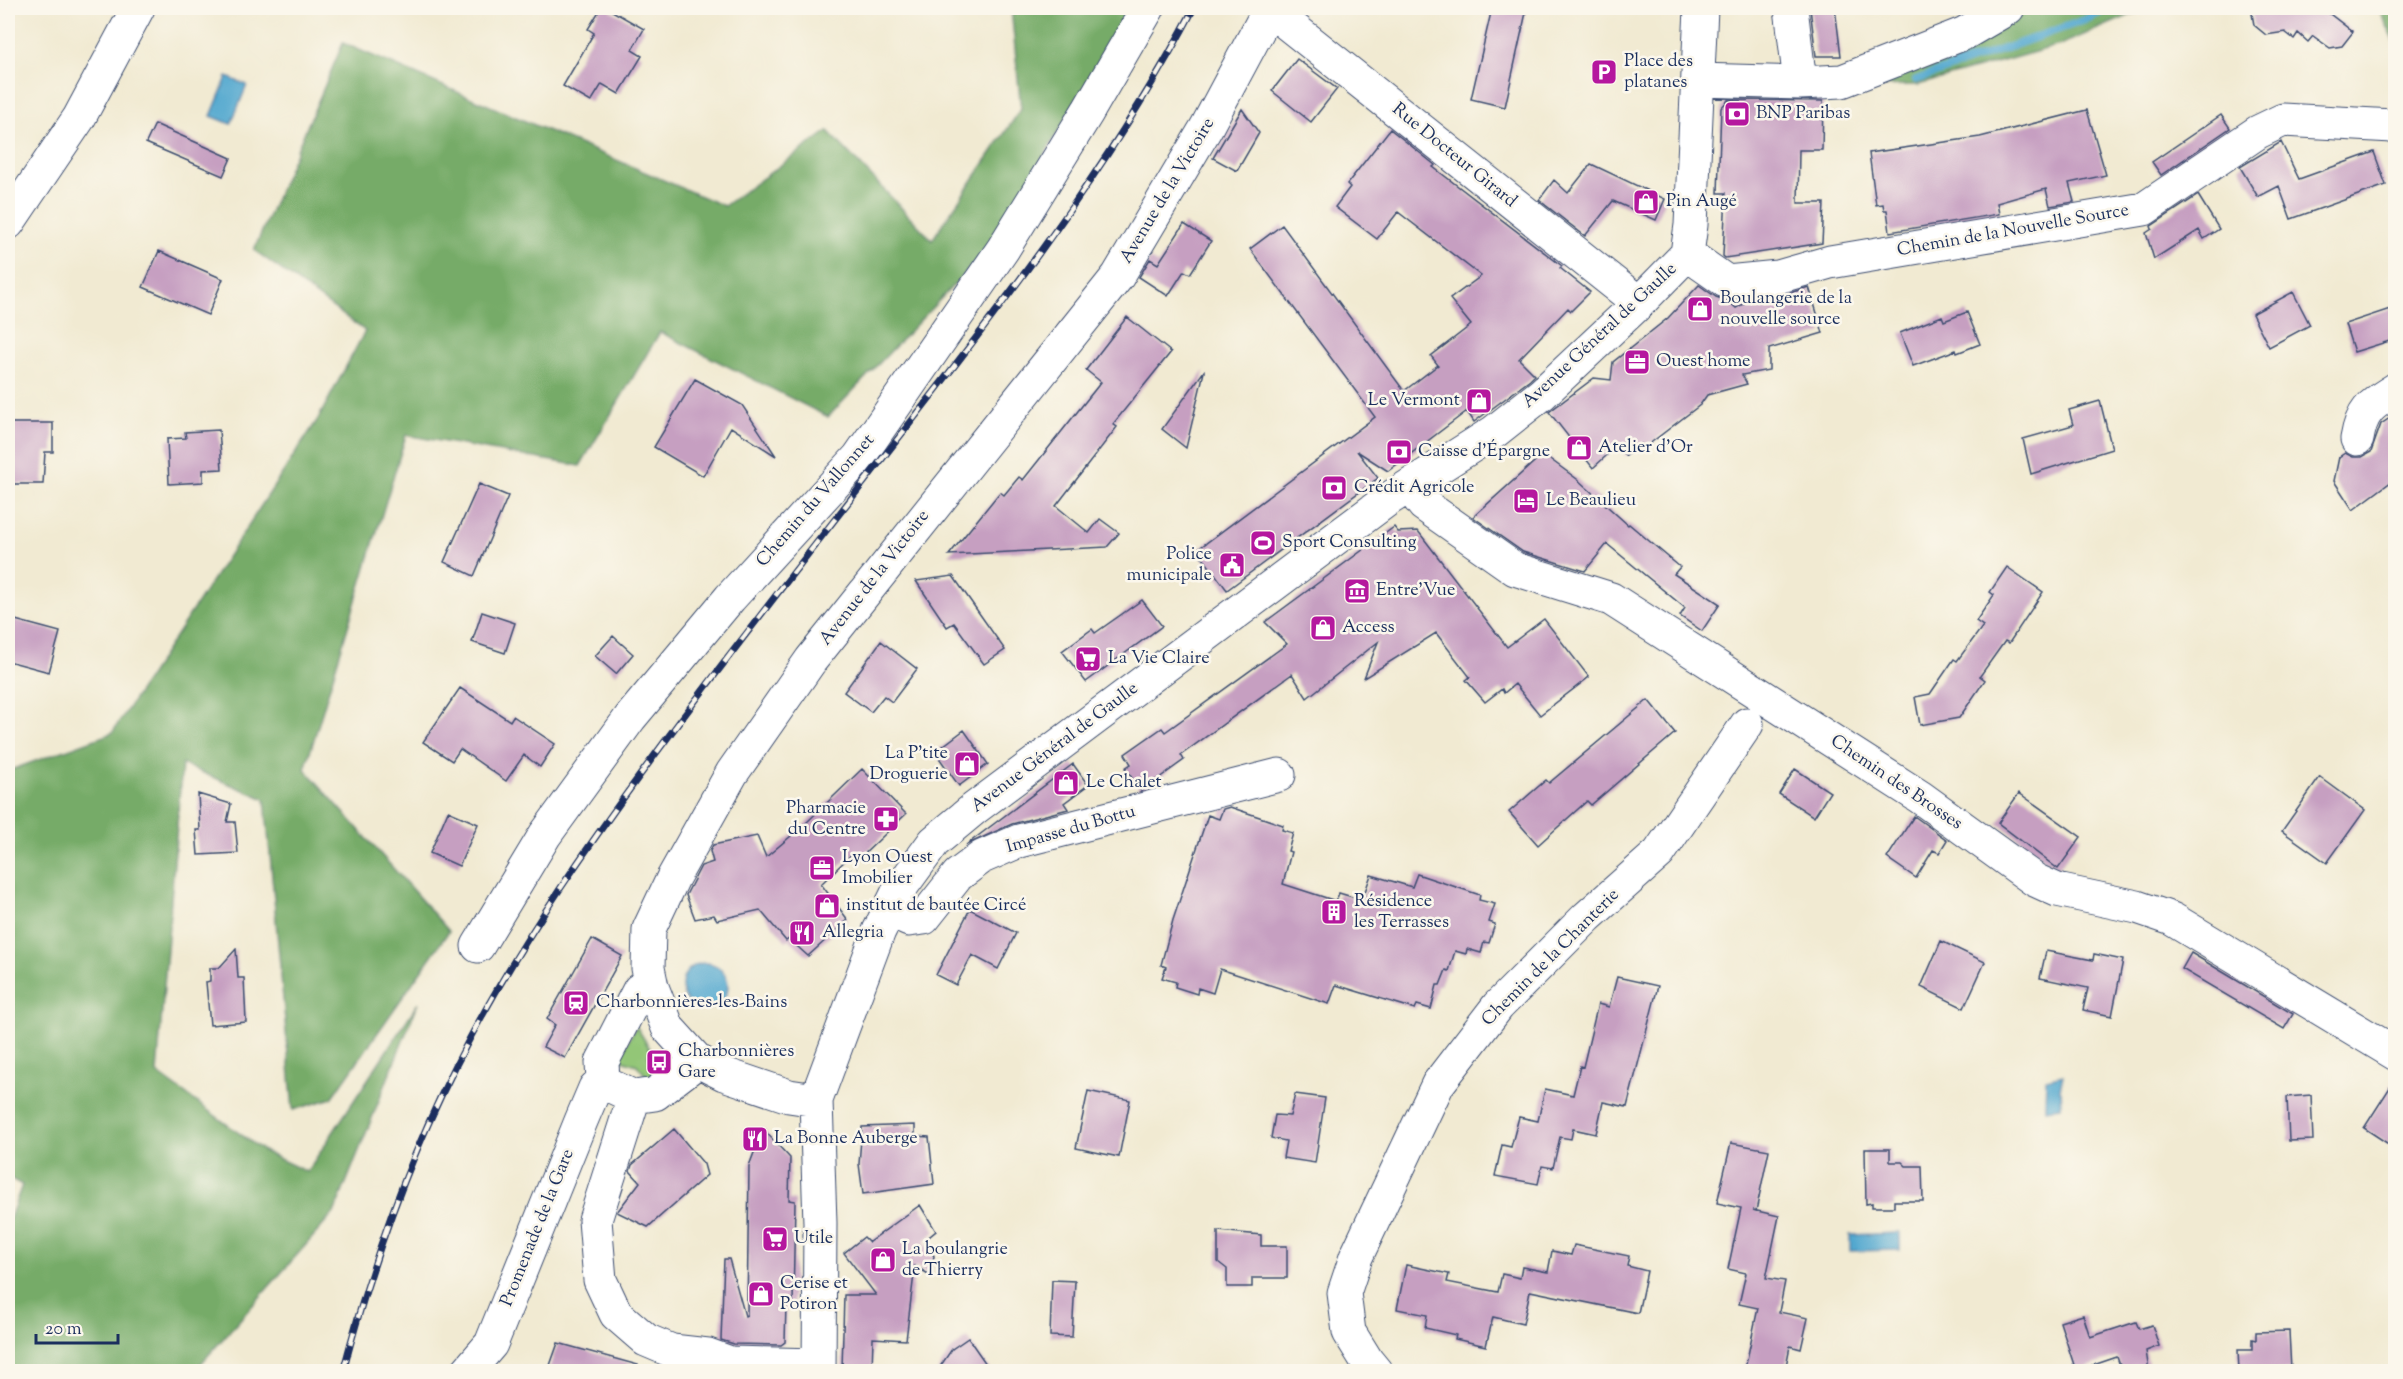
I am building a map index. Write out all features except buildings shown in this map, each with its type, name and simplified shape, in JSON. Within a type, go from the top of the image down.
[{"type":"street","points":[[8,222],[79,118],[138,8]]},
{"type":"street","name":"Chemin du Vallonnet","points":[[478,946],[545,835],[630,718],[730,598],[859,457],[1003,249],[1148,8]]},
{"type":"street","name":"Avenue Général de Gaulle","points":[[816,1100],[889,911],[899,890],[934,842],[975,808],[1387,500],[1494,432],[1542,394],[1639,303],[1687,254],[1691,225],[1701,8]]},
{"type":"street","points":[[1791,8],[1800,83]]},
{"type":"street","points":[[1698,81],[1800,83],[1842,81],[1965,33],[2008,8]]},
{"type":"street","name":"Rue Docteur Girard","points":[[1269,9],[1639,303]]},
{"type":"street","name":"Avenue de la Victoire","points":[[816,1100],[789,1096],[724,1074],[698,1061],[668,1028],[652,987],[648,968],[649,929],[673,878],[732,773],[811,660],[1118,276],[1206,128],[1269,9]]},
{"type":"street","name":"Chemin de la Nouvelle Source","points":[[1687,254],[1727,282],[1778,277],[1830,262],[2144,209],[2258,132],[2283,120],[2396,128]]},
{"type":"street","points":[[2357,439],[2360,421],[2370,405],[2396,389]]},
{"type":"street","name":"Chemin des Brosses","points":[[1410,487],[1424,505],[1515,569],[1611,599],[1920,797],[2035,880],[2057,890],[2137,907],[2172,919],[2396,1054]]},
{"type":"street","name":"Chemin de la Chanterie","points":[[1376,1371],[1349,1332],[1344,1293],[1356,1257],[1438,1084],[1498,1006],[1587,917],[1659,853],[1747,724]]},
{"type":"street","name":"Impasse du Bottu","points":[[889,911],[909,920],[924,918],[958,875],[982,857],[1019,841],[1280,776]]},
{"type":"street","points":[[652,987],[639,990],[602,1062],[603,1081],[634,1097],[655,1094],[698,1061]]},
{"type":"street","name":"Promenade de la Gare","points":[[467,1371],[491,1344],[595,1088],[603,1081]]},
{"type":"street","points":[[634,1097],[595,1220],[600,1280],[616,1314],[646,1340],[672,1351],[708,1355],[730,1363],[819,1368],[820,1223],[816,1100]]},
{"type":"green space","points":[[1011,8],[1132,8],[988,249],[828,417],[660,332],[580,466],[406,435],[305,769],[449,931],[332,1098],[293,1110],[265,799],[182,764],[157,1073],[265,1152],[307,1172],[418,1003],[334,1213],[198,1367],[209,1371],[8,1371],[8,1223],[22,1185],[8,1177],[8,771],[112,733],[318,419],[365,331],[254,250],[343,43],[724,206],[828,131],[932,240],[1021,109]]},
{"type":"green space","points":[[2019,8],[2147,8],[2060,45],[1918,85],[1861,86]]},
{"type":"green space","points":[[2378,8],[2395,8],[2395,42]]},
{"type":"green space","points":[[636,1026],[652,1052],[648,1056],[662,1077],[652,1083],[637,1065],[619,1059]]},
{"type":"water","points":[[227,77],[247,85],[231,124],[211,116]]},
{"type":"water","points":[[705,963],[721,970],[728,986],[721,1002],[705,1009],[689,1002],[682,986],[689,970]]},
{"type":"water","points":[[2063,1075],[2060,1089],[2061,1107],[2045,1109],[2046,1079]]},
{"type":"water","points":[[1900,1233],[1900,1250],[1850,1251],[1850,1235]]},
{"type":"waterway","points":[[1916,80],[2085,20],[2109,8]]},
{"type":"railway","points":[[343,1372],[382,1243],[413,1159],[470,1038],[535,927],[607,821],[691,706],[1040,252],[1137,108],[1194,8]]},
{"type":"place","name":"Place des platanes","points":[[1604,72]]},
{"type":"place","name":"BNP Paribas","points":[[1737,114]]},
{"type":"place","name":"Pin Augé","points":[[1646,202]]},
{"type":"place","name":"Boulangerie de la nouvelle source","points":[[1700,309]]},
{"type":"place","name":"Ouest home","points":[[1637,362]]},
{"type":"place","name":"Le Vermont","points":[[1479,401]]},
{"type":"place","name":"Atelier d'Or","points":[[1579,448]]},
{"type":"place","name":"Caisse d'Épargne","points":[[1399,452]]},
{"type":"place","name":"Crédit Agricole","points":[[1334,488]]},
{"type":"place","name":"Le Beaulieu","points":[[1526,501]]},
{"type":"place","name":"Sport Consulting","points":[[1263,543]]},
{"type":"place","name":"Police municipale","points":[[1232,565]]},
{"type":"place","name":"Entre'Vue","points":[[1357,591]]},
{"type":"place","name":"Access","points":[[1323,628]]},
{"type":"place","name":"La Vie Claire","points":[[1088,659]]},
{"type":"place","name":"La P'tite Droguerie","points":[[967,764]]},
{"type":"place","name":"Le Chalet","points":[[1066,783]]},
{"type":"place","name":"Pharmacie du Centre","points":[[886,819]]},
{"type":"place","name":"Lyon Ouest Imobilier","points":[[822,868]]},
{"type":"place","name":"institut de bautée Circé","points":[[827,906]]},
{"type":"place","name":"Résidence les Terrasses","points":[[1334,912]]},
{"type":"place","name":"Allegria","points":[[802,933]]},
{"type":"place","name":"Charbonnières-les-Bains","points":[[576,1003]]},
{"type":"place","name":"Charbonnières Gare","points":[[659,1062]]},
{"type":"place","name":"La Bonne Auberge","points":[[755,1139]]},
{"type":"place","name":"Utile","points":[[775,1239]]},
{"type":"place","name":"La boulangrie de Thierry","points":[[883,1260]]},
{"type":"place","name":"Cerise et Potiron","points":[[761,1294]]}]
